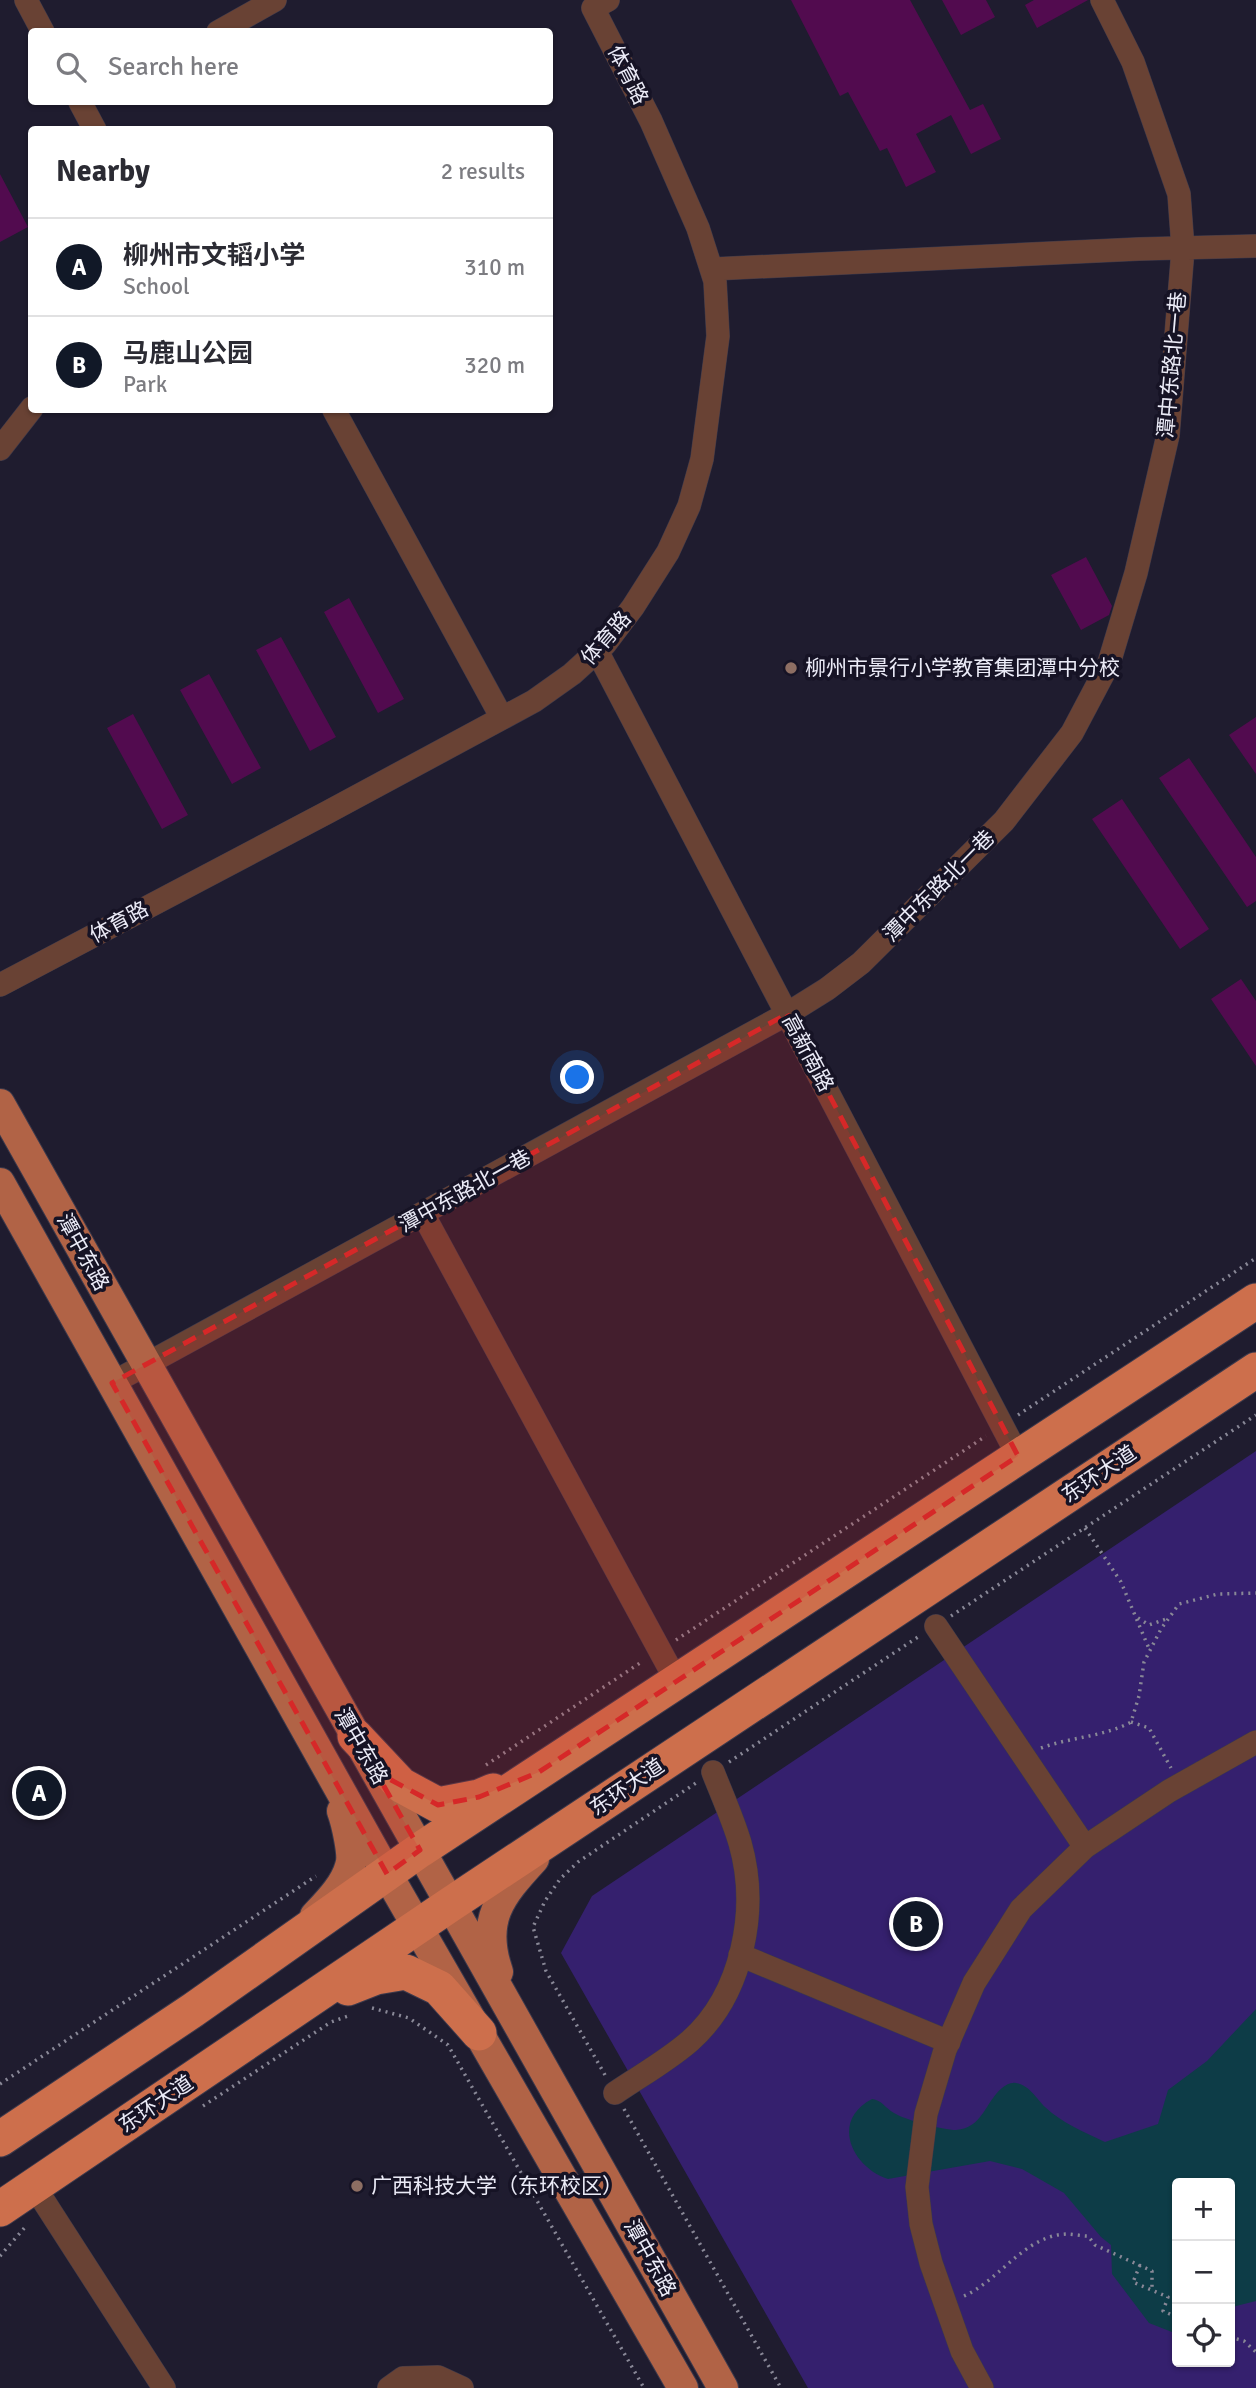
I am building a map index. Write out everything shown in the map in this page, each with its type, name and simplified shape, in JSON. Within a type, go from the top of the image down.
[{"type":"highway","points":[[0,2139],[421,1850],[1256,1301]]},
{"type":"highway","name":"东环大道","points":[[0,2209],[42,2197],[299,2008],[451,1904],[1256,1370]]},
{"type":"highway","points":[[355,1736],[401,1785],[438,1805],[479,1797],[539,1772]]},
{"type":"highway","points":[[299,2008],[376,1977],[406,1972],[439,1988],[479,2033]]},
{"type":"main road","name":"潭中东路","points":[[0,1104],[723,2388]]},
{"type":"main road","name":"潭中东路","points":[[0,1183],[387,1874],[683,2388]]},
{"type":"main road","points":[[296,1937],[333,1897],[351,1864],[345,1821],[324,1761]]},
{"type":"main road","points":[[513,2016],[493,1956],[492,1921],[507,1889],[561,1831]]},
{"type":"street","points":[[26,0],[41,28]]},
{"type":"street","points":[[225,28],[275,0]]},
{"type":"street","name":"潭中东路北一巷","points":[[112,1383],[787,1014],[827,989],[861,963],[1004,821],[1072,733],[1109,663],[1136,573],[1168,435],[1183,249],[1179,194],[1133,62],[1102,0]]},
{"type":"street","name":"体育路","points":[[0,985],[534,701],[572,674],[605,644],[668,552],[688,506],[702,459],[718,336],[716,281],[698,228],[597,3]]},
{"type":"street","points":[[86,105],[94,126]]},
{"type":"street","points":[[713,269],[1256,246]]},
{"type":"street","points":[[0,449],[28,413]]},
{"type":"street","points":[[336,413],[502,718]]},
{"type":"street","name":"高新南路","points":[[597,651],[1018,1456]]},
{"type":"street","points":[[423,1214],[677,1682]]},
{"type":"street","points":[[936,1626],[1085,1847]]},
{"type":"street","points":[[982,2388],[961,2351],[931,2263],[921,2224],[918,2187],[926,2114],[948,2042],[974,1983],[1021,1909],[1085,1847],[1180,1785],[1256,1742]]},
{"type":"street","points":[[615,2093],[661,2063],[699,2031],[716,2012],[736,1970],[746,1930],[747,1891],[740,1843],[713,1772]]},
{"type":"street","points":[[740,1955],[948,2042]]},
{"type":"street","points":[[42,2197],[164,2388]]},
{"type":"street","points":[[389,2388],[403,2378],[438,2377],[462,2388]]},
{"type":"path","points":[[486,1765],[1256,1258]]},
{"type":"path","points":[[781,2388],[546,1971],[533,1927],[545,1901],[560,1879],[579,1862],[1256,1415]]},
{"type":"path","points":[[1085,1528],[1121,1582],[1150,1651]]},
{"type":"path","points":[[1023,1755],[1062,1740],[1112,1732],[1131,1722],[1139,1696],[1144,1662],[1179,1604],[1218,1594],[1256,1593]]},
{"type":"path","points":[[1136,1616],[1149,1625],[1169,1618]]},
{"type":"path","points":[[1131,1722],[1149,1728],[1180,1785]]},
{"type":"path","points":[[0,2084],[317,1876]]},
{"type":"path","points":[[195,2112],[331,2022],[373,2008],[410,2018],[448,2045],[644,2388]]},
{"type":"path","points":[[0,2256],[30,2221],[42,2197]]},
{"type":"path","points":[[945,2305],[977,2291],[1020,2253],[1045,2240],[1065,2234],[1088,2236],[1095,2245],[1152,2271],[1152,2289]]},
{"type":"path","points":[[1140,2265],[1133,2282],[1168,2297],[1163,2311],[1172,2315]]},
{"type":"path","points":[[1235,2339],[1256,2352]]},
{"type":"highlighted area","points":[[787,1014],[1018,1456],[539,1772],[479,1797],[438,1805],[376,1772],[420,1850],[387,1874],[112,1383]]},
{"type":"shaded area","points":[[1256,1451],[1256,2388],[808,2388],[561,1953],[592,1896]]},
{"type":"water","points":[[1256,2009],[1256,2301],[1235,2307],[1235,2178],[1172,2178],[1172,2332],[1149,2323],[1112,2274],[1111,2245],[1064,2193],[1022,2169],[990,2161],[888,2179],[864,2165],[851,2143],[849,2131],[852,2119],[859,2108],[872,2099],[906,2119],[956,2130],[972,2125],[1002,2088],[1014,2083],[1029,2089],[1059,2118],[1105,2142],[1158,2124],[1168,2090],[1207,2061]]},
{"type":"building","points":[[791,0],[910,0],[970,110],[983,104],[1001,139],[971,154],[951,115],[916,134],[936,172],[906,187],[887,148],[880,151],[848,92],[840,96]]},
{"type":"building","points":[[942,0],[986,0],[995,17],[961,35]]},
{"type":"building","points":[[1034,0],[1088,0],[1037,28],[1025,5]]},
{"type":"building","points":[[0,174],[28,227],[0,242]]},
{"type":"building","points":[[1086,557],[1112,606],[1109,615],[1081,630],[1051,575]]},
{"type":"building","points":[[349,598],[404,699],[378,713],[324,612]]},
{"type":"building","points":[[281,637],[336,737],[310,751],[256,650]]},
{"type":"building","points":[[209,674],[261,768],[232,784],[180,690]]},
{"type":"building","points":[[133,714],[188,815],[162,829],[107,728]]},
{"type":"building","points":[[1256,717],[1256,774],[1229,735]]},
{"type":"building","points":[[1189,758],[1256,857],[1256,901],[1247,907],[1159,778]]},
{"type":"building","points":[[1122,799],[1209,929],[1180,949],[1092,819]]},
{"type":"building","points":[[1241,979],[1256,1001],[1256,1066],[1211,999]]},
{"type":"place","name":"柳州市景行小学教育集团潭中分校","points":[[791,668]]},
{"type":"place","name":"柳州市文韬小学","points":[[39,1793]]},
{"type":"place","name":"马鹿山公园","points":[[916,1924]]},
{"type":"place","name":"广西科技大学（东环校区）","points":[[357,2186]]}]
